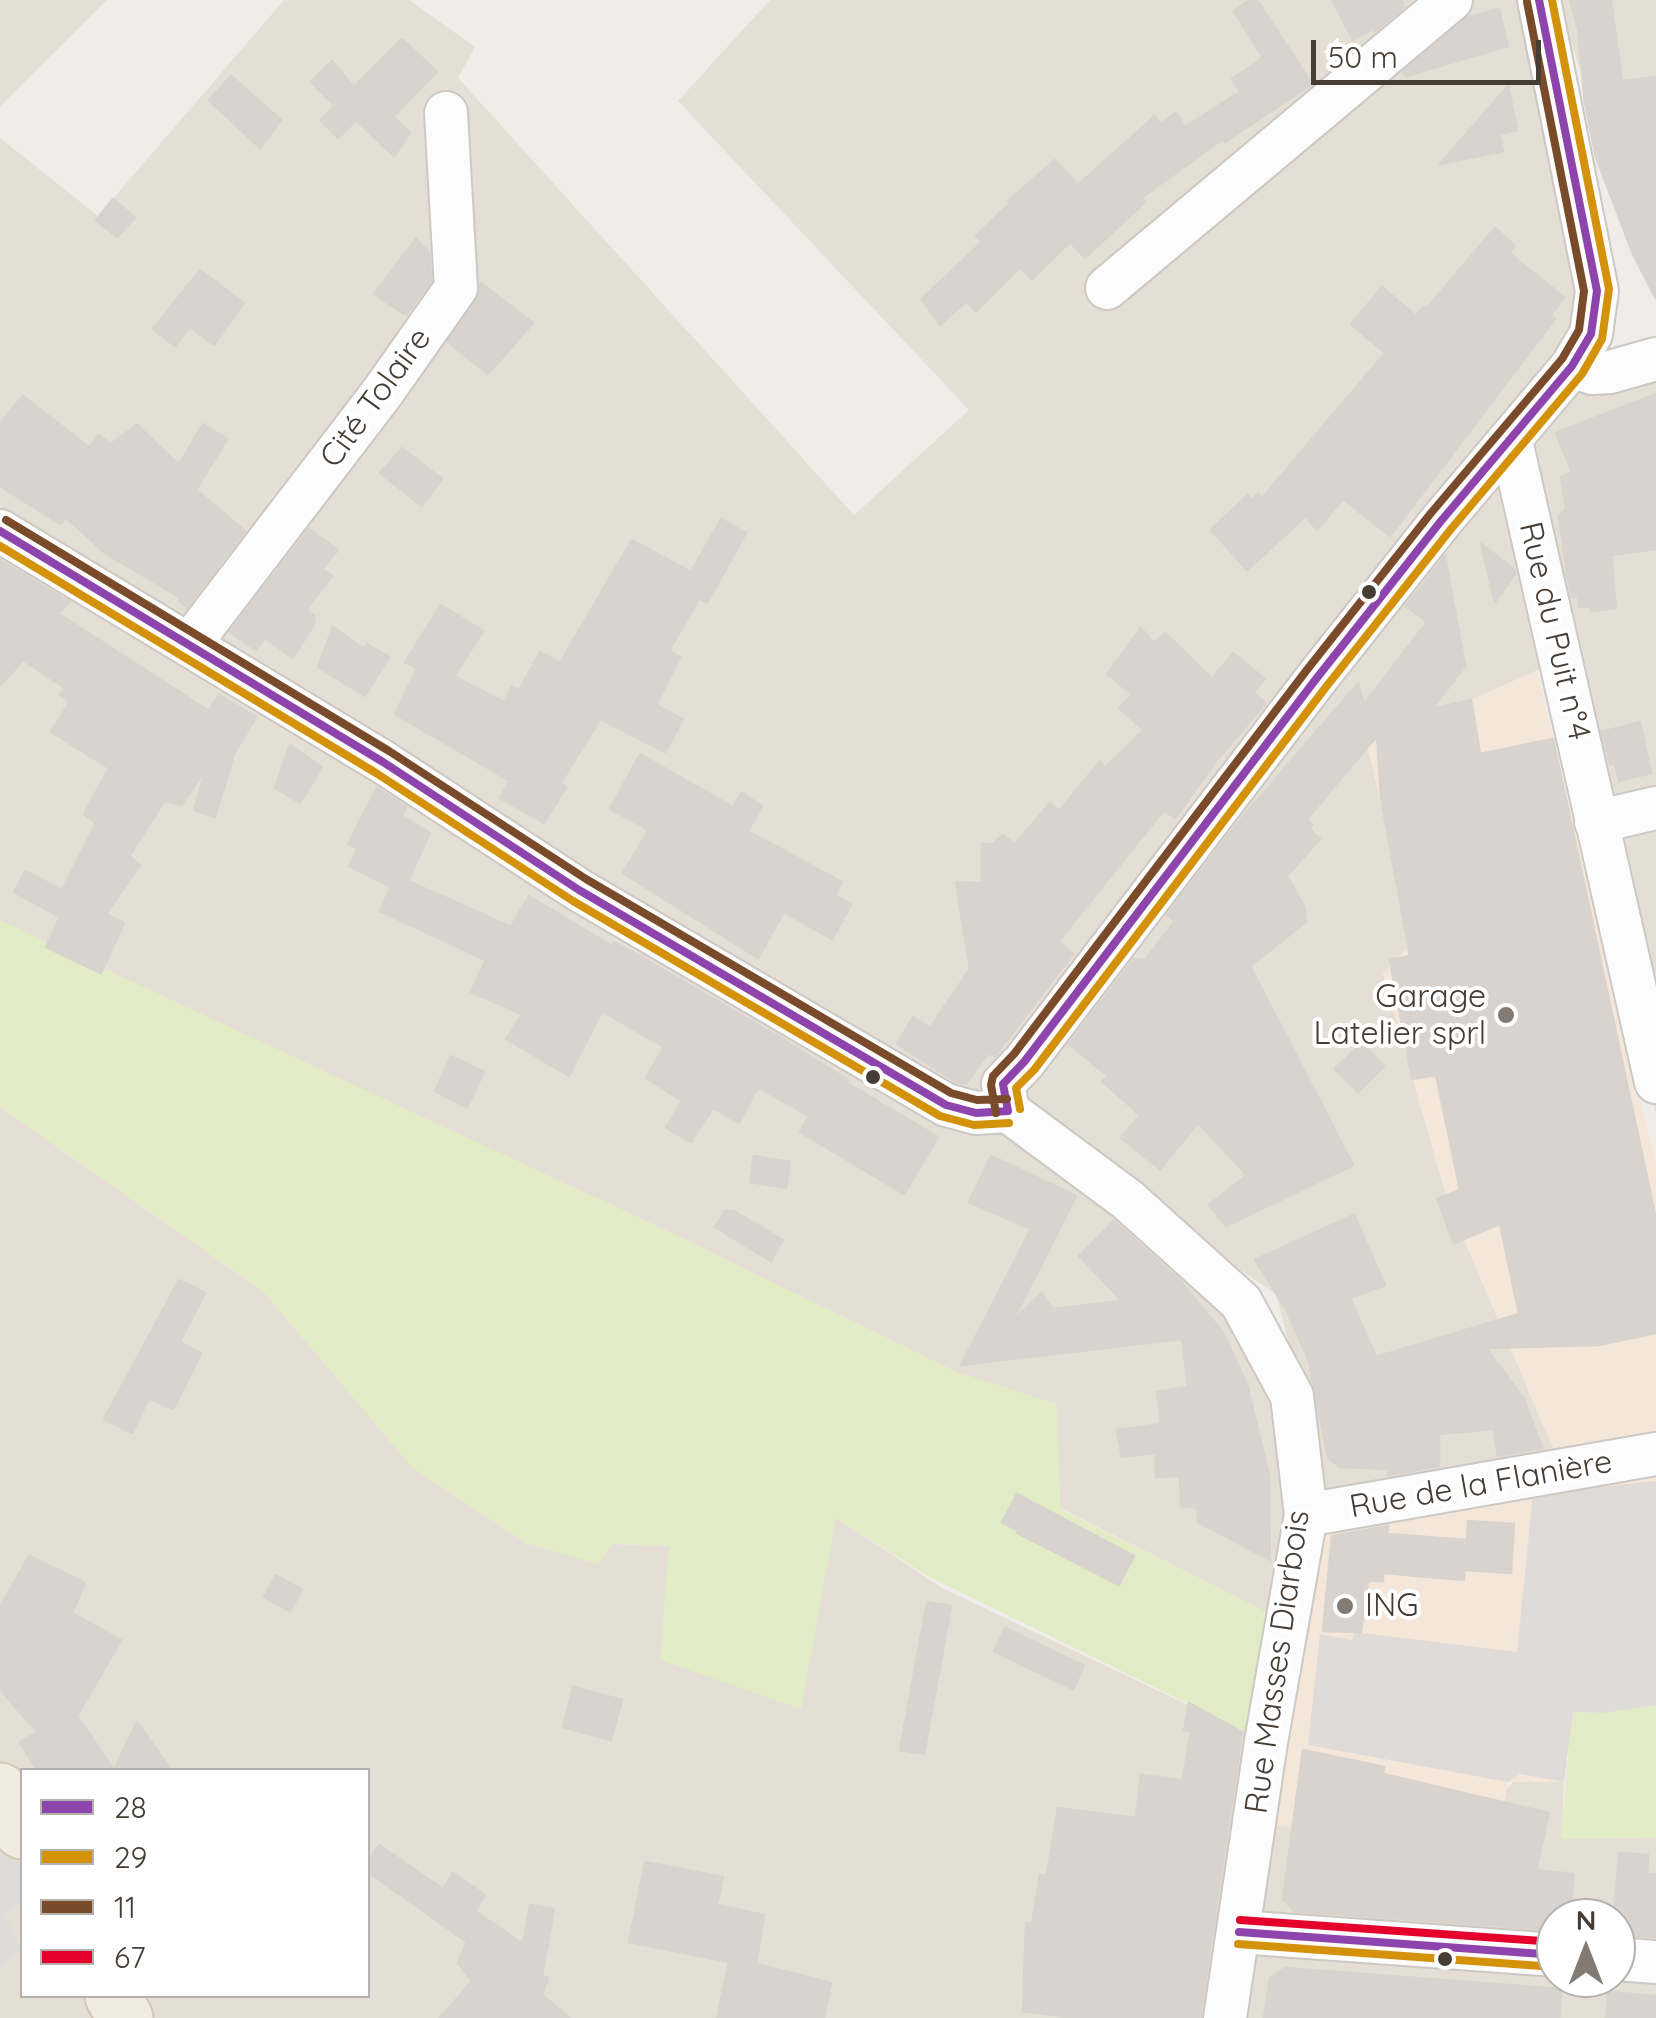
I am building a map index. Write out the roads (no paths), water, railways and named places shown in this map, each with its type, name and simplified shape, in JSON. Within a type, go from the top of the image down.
[{"type":"main road","points":[[0,1792],[20,1827]]},
{"type":"street","points":[[1107,288],[1451,0]]},
{"type":"street","points":[[0,531],[382,762],[579,890],[946,1105],[976,1113],[1008,1111],[1004,1084],[1395,578],[1572,366],[1591,334],[1597,291],[1539,0]]},
{"type":"street","name":"Cité Tolaire","points":[[190,645],[382,394],[456,288],[446,113]]},
{"type":"street","points":[[1572,366],[1592,373],[1610,372],[1656,359]]},
{"type":"street","name":"Rue du Puit n°4","points":[[1512,441],[1656,1082]]},
{"type":"street","points":[[1596,822],[1656,808]]},
{"type":"street","name":"Rue Masses Diarbois","points":[[1008,1111],[1128,1200],[1241,1302],[1292,1396],[1306,1514],[1266,1742],[1225,2018]]},
{"type":"street","name":"Rue de la Flanière","points":[[1306,1514],[1656,1454]]},
{"type":"street","points":[[1239,1932],[1536,1954]]},
{"type":"place","name":"Garage Latelier sprl","points":[[1506,1015]]},
{"type":"place","name":"ING","points":[[1345,1606]]}]
